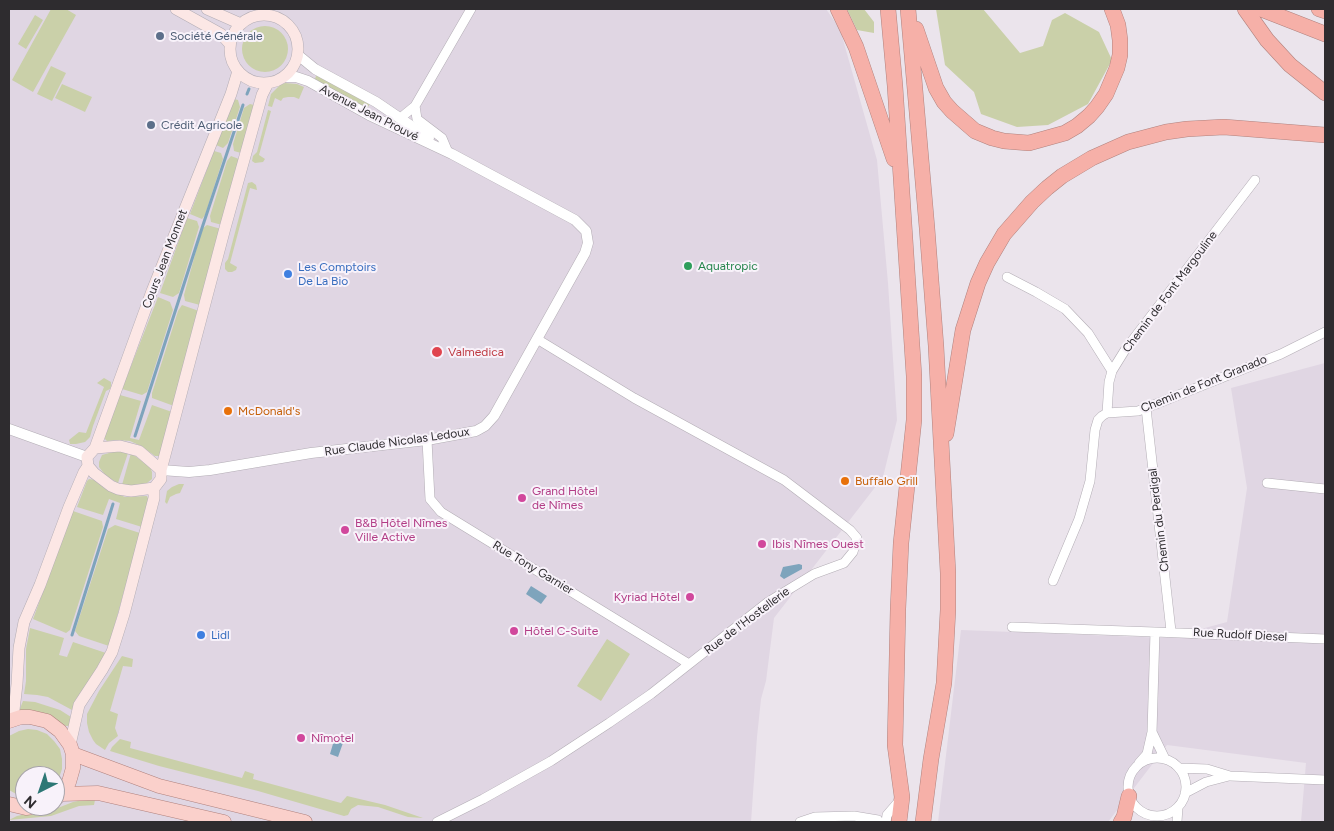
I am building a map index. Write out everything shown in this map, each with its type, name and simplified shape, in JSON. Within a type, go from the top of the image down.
[{"type":"highway","points":[[838,9],[856,47],[865,72],[895,161],[902,196]]},
{"type":"highway","points":[[888,9],[895,86],[914,376],[914,420],[902,543],[898,609],[895,745],[902,798],[899,822]]},
{"type":"highway","points":[[908,9],[936,88],[952,111],[976,131],[992,138],[1029,143],[1071,130],[1097,108],[1106,94],[1117,68],[1120,55],[1118,25],[1112,9]]},
{"type":"highway","points":[[908,9],[936,346],[948,573],[944,684],[931,759],[923,822]]},
{"type":"highway","points":[[1245,9],[1267,40],[1290,65],[1325,93]]},
{"type":"highway","points":[[1261,9],[1325,34]]},
{"type":"highway","points":[[1319,9],[1325,11]]},
{"type":"highway","points":[[942,464],[963,330],[978,283],[987,262],[1004,234],[1047,188],[1062,176],[1092,158],[1128,142],[1166,132],[1224,126],[1325,136]]},
{"type":"highway","points":[[1121,822],[1129,796]]},
{"type":"main road","points":[[176,9],[222,34],[230,44]]},
{"type":"main road","points":[[207,9],[241,24]]},
{"type":"main road","points":[[260,15],[280,19],[288,25],[298,44],[298,55],[290,71],[284,77],[268,83],[257,82],[247,78],[238,71],[230,54],[230,44],[234,33],[241,24],[249,18],[260,15]]},
{"type":"main road","name":"Cours Jean Monnet","points":[[11,720],[17,684],[19,648],[24,622],[231,94],[238,71]]},
{"type":"main road","points":[[65,787],[69,782],[73,768],[71,749],[79,704],[102,670],[114,646],[124,614],[154,498],[154,488],[161,479],[259,104],[268,83]]},
{"type":"main road","points":[[154,488],[131,491],[111,486],[104,481],[90,457],[120,446],[138,451],[162,470]]},
{"type":"main road","points":[[11,720],[30,717],[46,721],[60,731],[71,749],[159,786],[305,822]]},
{"type":"main road","points":[[65,795],[98,793],[224,822]]},
{"type":"street","points":[[402,118],[416,106],[471,9]]},
{"type":"street","name":"Avenue Jean Prouvé","points":[[298,55],[315,69],[402,118],[450,152]]},
{"type":"street","name":"Avenue Jean Prouvé","points":[[284,77],[308,81],[369,115],[450,152],[575,220]]},
{"type":"street","points":[[416,106],[418,119],[442,138],[450,152]]},
{"type":"street","name":"Chemin de Font Margouline","points":[[1107,413],[1112,370],[1125,350],[1255,180]]},
{"type":"street","name":"Rue Claude Nicolas Ledoux","points":[[162,470],[189,472],[210,470],[311,453],[427,440],[476,431],[485,426],[494,416],[586,253],[588,243],[586,231],[575,220]]},
{"type":"street","points":[[1007,276],[1065,309],[1088,333],[1112,370]]},
{"type":"street","name":"Chemin de Font Granado","points":[[1107,413],[1138,411],[1281,354],[1325,332]]},
{"type":"street","name":"Rue de l'Hostellerie","points":[[437,822],[551,761],[609,723],[768,602],[814,574],[844,563],[853,552],[857,538],[850,530],[784,480],[634,398],[537,338]]},
{"type":"street","name":"Chemin du Perdigal","points":[[1146,408],[1171,632]]},
{"type":"street","points":[[1053,581],[1079,518],[1090,481],[1095,430],[1098,420],[1107,413]]},
{"type":"street","points":[[9,429],[90,457]]},
{"type":"street","name":"Rue Tony Garnier","points":[[427,440],[430,499],[441,512],[689,664]]},
{"type":"street","points":[[1267,483],[1325,490]]},
{"type":"street","name":"Rue Rudolf Diesel","points":[[1012,627],[1325,639]]},
{"type":"street","points":[[1139,763],[1147,759],[1165,759],[1172,762],[1184,775],[1186,793],[1183,801],[1173,812],[1162,819],[1147,815],[1139,810],[1133,804],[1127,787],[1128,778],[1133,770],[1146,754],[1152,732],[1155,632]]},
{"type":"street","points":[[1152,732],[1165,759]]},
{"type":"street","points":[[1179,768],[1207,770],[1230,776],[1325,780]]},
{"type":"street","points":[[1186,793],[1206,782],[1230,776]]},
{"type":"street","points":[[800,822],[815,817],[854,816],[882,821],[902,798]]},
{"type":"street","points":[[1177,822],[1178,807]]},
{"type":"street","points":[[1140,822],[1147,815]]},
{"type":"shaded area","points":[[9,9],[826,9],[840,29],[877,160],[888,283],[897,420],[883,477],[774,618],[766,681],[761,699],[751,822],[9,822]]},
{"type":"shaded area","points":[[1325,363],[1325,822],[1301,822],[1306,763],[1167,745],[1108,822],[938,822],[961,630],[1168,638],[1227,622],[1247,488],[1231,388]]},
{"type":"green space","points":[[51,9],[66,9],[76,15],[33,92],[12,80]]},
{"type":"green space","points":[[847,9],[864,9],[874,22],[874,33],[857,30]]},
{"type":"green space","points":[[936,9],[983,9],[1020,53],[1043,46],[1052,20],[1065,13],[1099,32],[1112,60],[1088,104],[1048,125],[1017,127],[981,114],[974,92],[945,65]]},
{"type":"green space","points":[[35,15],[43,20],[26,49],[18,44]]},
{"type":"green space","points":[[265,26],[278,30],[284,36],[288,49],[284,62],[278,68],[265,72],[252,68],[246,62],[242,49],[246,36],[252,30]]},
{"type":"green space","points":[[51,66],[66,73],[52,101],[37,94]]},
{"type":"green space","points":[[317,74],[370,104],[367,108],[314,81]]},
{"type":"green space","points":[[285,83],[304,87],[299,99],[288,97],[283,98],[281,101],[275,98],[272,107],[268,106],[271,94],[280,85]]},
{"type":"green space","points":[[62,84],[92,97],[85,112],[55,98]]},
{"type":"green space","points":[[234,99],[238,100],[240,107],[228,143],[223,148],[216,145]]},
{"type":"green space","points":[[250,104],[254,105],[241,153],[234,151],[233,144],[244,108]]},
{"type":"green space","points":[[268,110],[271,111],[259,155],[265,159],[263,162],[255,163],[252,161],[253,156],[257,152]]},
{"type":"green space","points":[[214,151],[221,153],[223,159],[205,215],[202,219],[190,214]]},
{"type":"green space","points":[[231,156],[239,159],[222,225],[211,222],[210,216],[227,161]]},
{"type":"green space","points":[[252,182],[256,185],[257,190],[250,188],[230,263],[237,267],[236,270],[228,272],[225,269],[225,263],[228,259],[248,183]]},
{"type":"green space","points":[[187,218],[197,221],[199,227],[179,293],[173,297],[160,293]]},
{"type":"green space","points":[[207,225],[221,229],[200,305],[185,301],[184,295],[202,229]]},
{"type":"green space","points":[[158,297],[170,302],[173,310],[147,392],[142,395],[122,389]]},
{"type":"green space","points":[[182,305],[199,311],[174,406],[152,398],[152,393],[178,311]]},
{"type":"green space","points":[[104,378],[111,382],[111,386],[106,391],[90,437],[85,442],[70,444],[69,440],[79,432],[86,433],[104,387],[97,383]]},
{"type":"green space","points":[[120,395],[141,401],[130,438],[139,440],[152,405],[172,412],[160,456],[155,456],[130,441],[107,441],[104,438]]},
{"type":"green space","points":[[116,451],[128,453],[118,483],[106,476],[99,467],[102,455]]},
{"type":"green space","points":[[131,453],[150,467],[152,479],[147,483],[122,485]]},
{"type":"green space","points":[[89,479],[95,480],[104,488],[125,497],[147,496],[149,501],[142,527],[116,519],[120,503],[109,499],[103,515],[77,507]]},
{"type":"green space","points":[[179,484],[184,484],[180,493],[170,497],[167,504],[165,502],[167,491]]},
{"type":"green space","points":[[73,511],[102,521],[103,527],[70,630],[66,633],[33,619]]},
{"type":"green space","points":[[115,525],[140,533],[109,646],[79,636],[75,631],[108,529]]},
{"type":"green space","points":[[30,628],[64,638],[59,655],[67,657],[73,642],[106,653],[76,699],[72,710],[48,697],[24,694],[26,649]]},
{"type":"green space","points":[[607,639],[630,654],[601,701],[577,686]]},
{"type":"green space","points":[[122,656],[133,659],[132,667],[123,666],[110,711],[118,714],[115,728],[118,736],[109,743],[105,750],[96,744],[89,732],[87,714],[99,691]]},
{"type":"green space","points":[[23,701],[35,702],[60,710],[71,717],[69,726],[50,717],[19,711]]},
{"type":"green space","points":[[28,729],[47,734],[60,749],[62,766],[15,766],[15,793],[9,790],[9,736]]},
{"type":"green space","points":[[120,739],[131,742],[130,748],[242,778],[245,771],[254,774],[253,779],[341,803],[347,796],[385,805],[423,818],[408,817],[378,807],[358,805],[351,809],[348,815],[344,816],[110,751]]},
{"type":"green space","points":[[95,800],[94,805],[79,806],[65,811],[65,805],[73,802]]},
{"type":"green space","points":[[17,816],[51,816],[9,820]]},
{"type":"water","points":[[802,565],[802,569],[784,579],[780,576],[783,567]]},
{"type":"water","points":[[531,586],[547,596],[541,604],[526,594]]},
{"type":"water","points":[[335,737],[344,740],[338,757],[330,754]]},
{"type":"waterway","points":[[247,94],[249,89]]},
{"type":"waterway","points":[[135,436],[243,105]]},
{"type":"waterway","points":[[72,635],[113,504]]},
{"type":"place","name":"Société Générale","points":[[160,36]]},
{"type":"place","name":"Crédit Agricole","points":[[151,125]]},
{"type":"place","name":"Aquatropic","points":[[688,266]]},
{"type":"place","name":"Les Comptoirs De La Bio","points":[[288,274]]},
{"type":"place","name":"Valmedica","points":[[437,352]]},
{"type":"place","name":"McDonald's","points":[[228,411]]},
{"type":"place","name":"Buffalo Grill","points":[[845,481]]},
{"type":"place","name":"Grand Hôtel de Nîmes","points":[[522,498]]},
{"type":"place","name":"B&B Hôtel Nîmes Ville Active","points":[[345,530]]},
{"type":"place","name":"Ibis Nîmes Ouest","points":[[762,544]]},
{"type":"place","name":"Kyriad Hôtel","points":[[690,597]]},
{"type":"place","name":"Hôtel C-Suite","points":[[514,631]]},
{"type":"place","name":"Lidl","points":[[201,635]]},
{"type":"place","name":"Nîmotel","points":[[301,738]]}]
